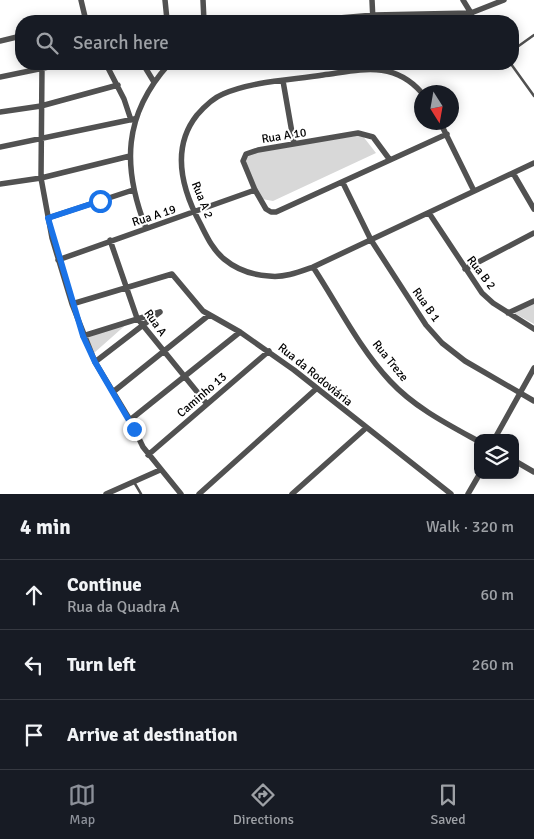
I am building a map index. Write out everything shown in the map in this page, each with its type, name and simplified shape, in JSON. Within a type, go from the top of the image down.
[{"type":"street","points":[[81,0],[83,15]]},
{"type":"street","points":[[165,0],[166,15]]},
{"type":"street","points":[[203,0],[204,15]]},
{"type":"street","points":[[372,0],[373,15]]},
{"type":"street","points":[[463,0],[471,13]]},
{"type":"street","points":[[432,15],[471,13],[504,0]]},
{"type":"street","points":[[0,41],[15,37]]},
{"type":"street","points":[[0,77],[33,70]]},
{"type":"street","points":[[42,70],[40,106],[41,178],[58,260],[72,304],[83,336],[95,362],[130,420],[148,455],[182,494]]},
{"type":"street","points":[[109,70],[133,119]]},
{"type":"street","points":[[147,70],[154,82]]},
{"type":"street","points":[[146,228],[133,190],[130,156],[133,119],[154,82],[164,70]]},
{"type":"street","name":"Rua A 2","points":[[348,70],[222,94],[205,106],[191,123],[183,144],[180,161],[187,195],[194,213],[212,245],[223,258],[236,267],[270,277],[290,275],[313,267],[534,163]]},
{"type":"street","name":"Rua A 2","points":[[382,70],[403,78],[414,87]]},
{"type":"street","points":[[283,81],[294,144]]},
{"type":"street","points":[[0,112],[40,106],[118,85]]},
{"type":"street","points":[[0,148],[133,119]]},
{"type":"street","points":[[445,130],[474,191]]},
{"type":"street","name":"Rua A 10","points":[[390,160],[378,142],[367,134],[358,133],[258,150],[246,154],[243,162],[255,190],[266,209],[276,212],[343,183],[447,134]]},
{"type":"street","points":[[0,184],[41,178],[130,156]]},
{"type":"street","points":[[513,173],[534,209]]},
{"type":"street","name":"Rua B 1","points":[[343,183],[371,240],[426,325],[442,343],[465,362],[534,400]]},
{"type":"street","points":[[48,218],[133,190]]},
{"type":"street","name":"Rua A 19","points":[[58,260],[255,190]]},
{"type":"street","name":"Rua B 2","points":[[429,213],[464,269],[482,292],[508,313],[534,329]]},
{"type":"street","points":[[464,269],[534,233]]},
{"type":"street","name":"Rua A","points":[[110,240],[137,318],[206,404]]},
{"type":"street","name":"Rua Treze","points":[[313,267],[371,357],[390,382],[413,402],[442,422],[474,439]]},
{"type":"street","name":"Rua da Rodoviária","points":[[127,286],[169,274],[179,279],[198,305],[209,315],[269,351],[451,494]]},
{"type":"street","points":[[72,304],[127,286]]},
{"type":"street","points":[[508,313],[534,301]]},
{"type":"street","points":[[83,336],[160,312],[95,362]]},
{"type":"street","points":[[112,392],[209,315]]},
{"type":"street","points":[[130,420],[240,332]]},
{"type":"street","name":"Caminho 13","points":[[148,455],[269,351]]},
{"type":"street","points":[[497,434],[534,368]]},
{"type":"street","points":[[199,494],[316,389]]},
{"type":"street","points":[[292,494],[366,428]]},
{"type":"street","points":[[519,463],[534,472]]},
{"type":"street","points":[[106,494],[160,470]]},
{"type":"street","points":[[468,494],[477,479]]},
{"type":"lane","points":[[519,46],[534,35]]},
{"type":"lane","points":[[515,70],[534,96]]},
{"type":"lane","points":[[134,482],[141,494]]},
{"type":"shaded area","points":[[362,135],[376,153],[273,201],[262,199],[244,162],[249,152]]},
{"type":"shaded area","points":[[534,302],[534,324],[512,312]]},
{"type":"shaded area","points":[[129,322],[94,353],[86,337]]},
{"type":"route","points":[[100,201],[48,218],[58,260],[83,336],[95,362],[134,429]]}]
